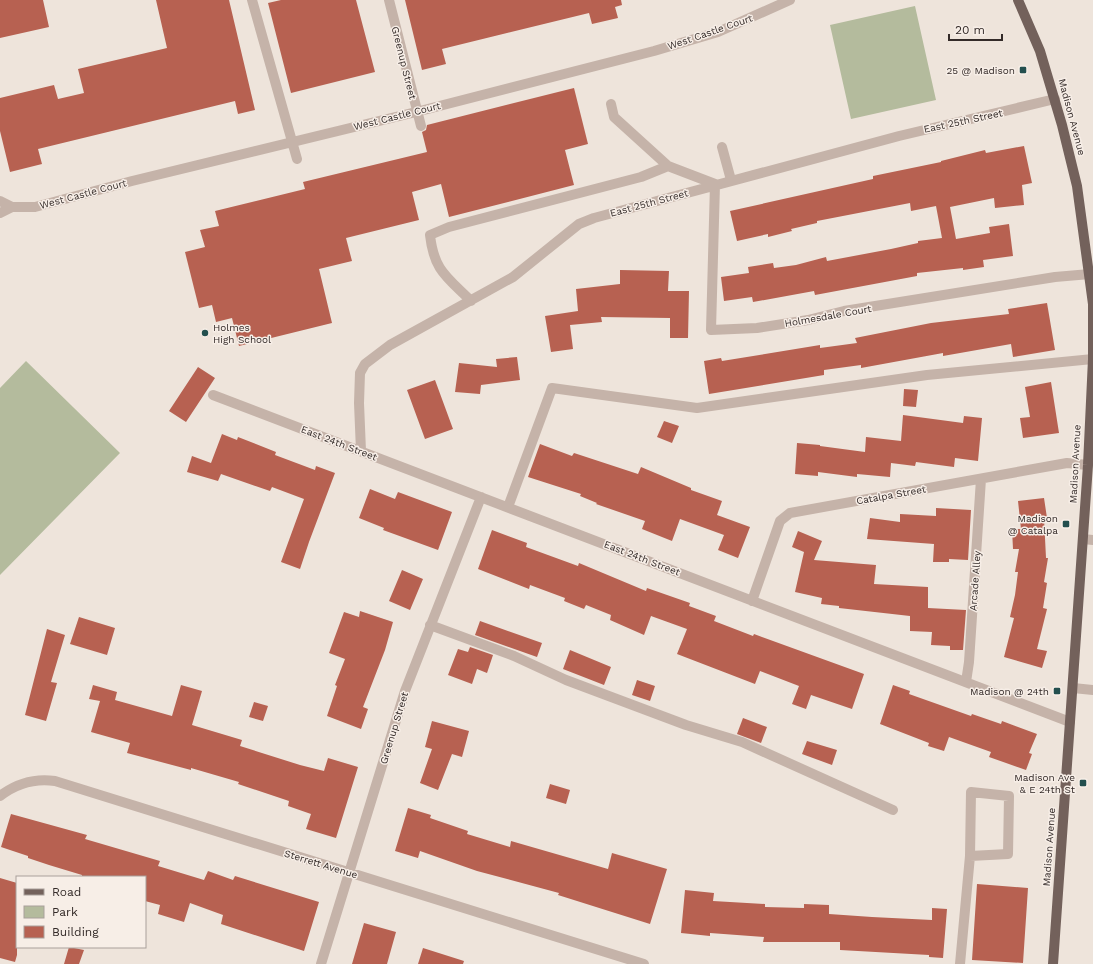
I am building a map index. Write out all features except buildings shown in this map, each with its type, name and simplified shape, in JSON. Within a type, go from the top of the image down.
[{"type":"main road","name":"Madison Avenue","points":[[1018,0],[1040,51],[1055,99],[1077,186],[1090,274],[1092,304],[1093,359],[1088,465],[1088,539],[1070,722],[1053,964]]},
{"type":"street","points":[[252,0],[297,159]]},
{"type":"street","name":"Greenup Street","points":[[389,0],[416,112],[421,126]]},
{"type":"street","name":"West Castle Court","points":[[0,201],[12,207],[35,207],[654,52],[718,32],[790,0]]},
{"type":"street","name":"East 25th Street","points":[[361,452],[359,403],[360,373],[365,364],[390,345],[513,277],[579,224],[594,218],[715,184],[899,136],[1055,99]]},
{"type":"street","points":[[610,104],[614,117],[668,166],[715,184]]},
{"type":"street","points":[[722,147],[731,180]]},
{"type":"street","points":[[471,301],[439,269],[432,252],[430,235],[449,227],[641,177],[668,166]]},
{"type":"street","name":"Holmesdale Court","points":[[715,184],[710,330],[756,328],[808,320],[844,311],[1055,277],[1090,274]]},
{"type":"street","points":[[0,213],[12,207]]},
{"type":"street","points":[[508,507],[552,388],[697,408],[927,375],[1093,359]]},
{"type":"street","name":"East 24th Street","points":[[213,395],[1070,722]]},
{"type":"street","name":"Catalpa Street","points":[[752,600],[780,522],[790,512],[1067,463],[1088,465]]},
{"type":"street","name":"Arcade Alley","points":[[966,682],[969,662],[981,479]]},
{"type":"street","name":"Greenup Street","points":[[321,964],[405,691],[481,497]]},
{"type":"street","points":[[430,625],[514,656],[573,683],[686,725],[742,742],[893,810]]},
{"type":"street","points":[[1073,688],[1093,690]]},
{"type":"street","name":"Sterrett Avenue","points":[[0,796],[14,786],[32,780],[42,779],[55,781],[644,964]]},
{"type":"street","points":[[960,964],[970,856],[971,792],[1008,796],[1008,854],[970,856]]},
{"type":"green space","points":[[915,6],[936,100],[851,119],[830,25]]},
{"type":"green space","points":[[26,361],[120,453],[0,575],[0,388]]},
{"type":"place","name":"25 @ Madison","points":[[1023,70]]},
{"type":"place","name":"Holmes High School","points":[[205,333]]},
{"type":"place","name":"Madison @ Catalpa","points":[[1066,524]]},
{"type":"place","name":"Madison @ 24th","points":[[1057,691]]},
{"type":"place","name":"Madison Ave & E 24th St","points":[[1083,783]]}]
